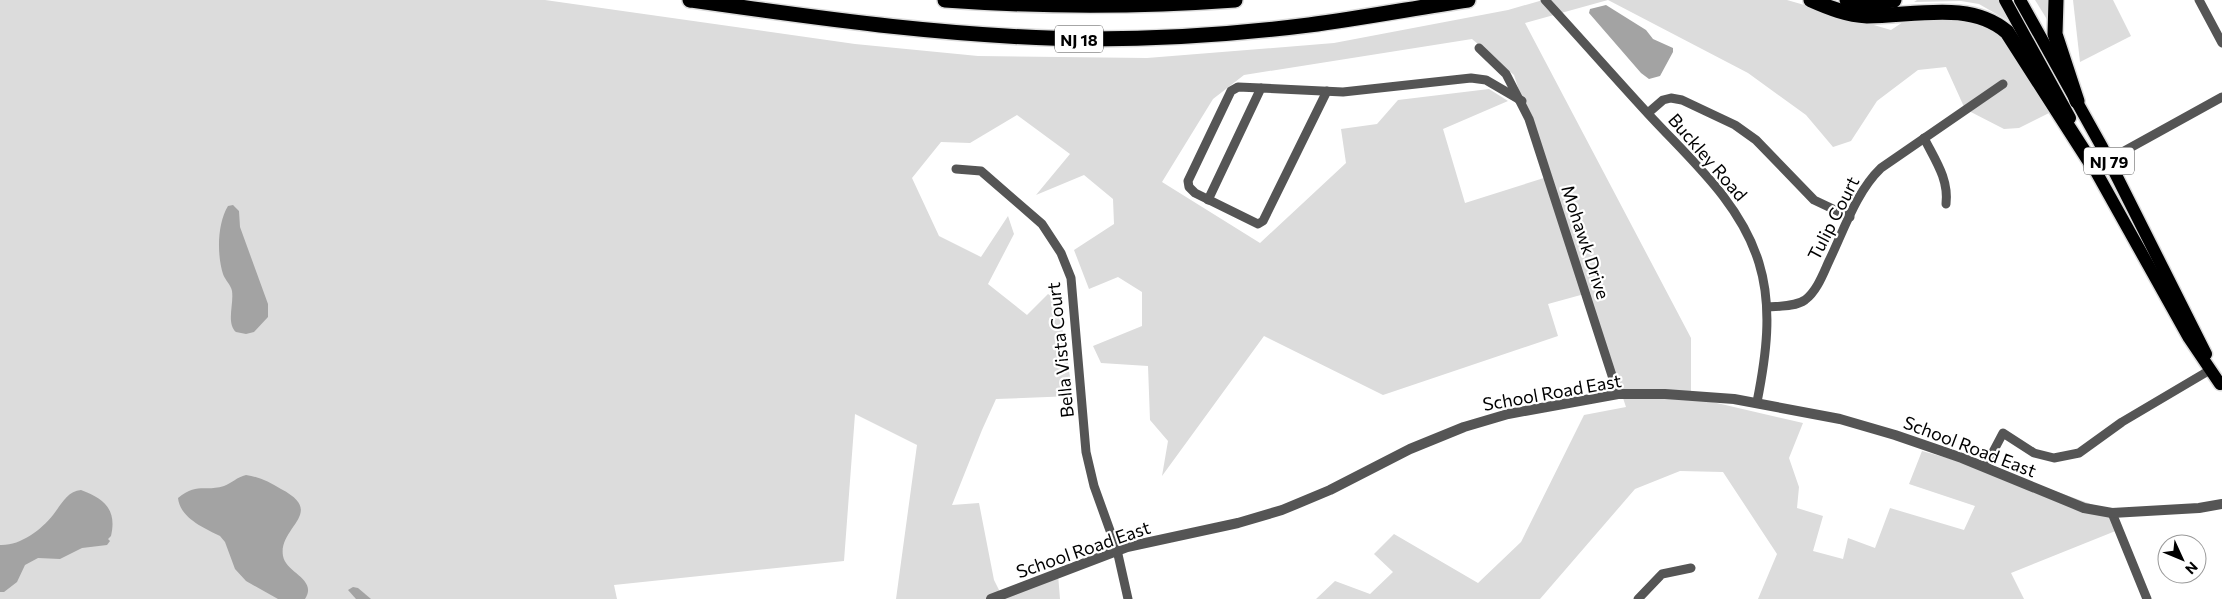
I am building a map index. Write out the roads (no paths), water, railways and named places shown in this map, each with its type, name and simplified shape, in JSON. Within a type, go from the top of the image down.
[{"type":"highway","name":"NJ 18","points":[[690,0],[886,27],[937,32],[1004,37],[1093,39],[1186,36],[1261,30],[1374,16],[1468,0]]},
{"type":"highway","name":"NJ 18","points":[[945,0],[1026,5],[1106,6],[1235,0]]},
{"type":"highway","points":[[1812,0],[1834,10],[1858,15],[1879,15],[1953,7],[1978,11],[1986,15],[2006,32],[2093,166]]},
{"type":"highway","points":[[1847,0],[1866,3],[1894,0]]},
{"type":"highway","points":[[2056,0],[2055,34],[2077,101]]},
{"type":"main road","name":"NJ 79","points":[[2005,0],[2066,111],[2093,166],[2188,338],[2221,386]]},
{"type":"main road","name":"NJ 79","points":[[2020,0],[2108,160],[2198,334],[2221,386]]},
{"type":"street","name":"Buckley Road","points":[[1545,0],[1718,189],[1743,225],[1760,264],[1768,307],[1764,358],[1757,402]]},
{"type":"street","points":[[2199,0],[2222,43]]},
{"type":"street","name":"Mohawk Drive","points":[[1480,48],[1506,74],[1522,101],[1618,394]]},
{"type":"street","points":[[1327,91],[1261,223],[1246,220],[1191,190],[1188,181],[1189,175],[1231,91],[1238,88],[1353,91],[1471,78],[1486,80],[1522,101]]},
{"type":"street","name":"Tulip Court","points":[[1768,307],[1794,304],[1804,301],[1811,295],[1873,175],[2003,84]]},
{"type":"street","points":[[1208,200],[1261,88]]},
{"type":"street","points":[[2108,160],[2222,97]]},
{"type":"street","points":[[1648,113],[1663,100],[1671,98],[1682,100],[1735,125],[1756,140],[1814,200],[1850,217]]},
{"type":"street","points":[[1924,138],[1945,179],[1947,191],[1946,204]]},
{"type":"street","name":"Bella Vista Court","points":[[956,169],[981,172],[1042,224],[1061,253],[1071,278],[1086,452],[1094,486],[1117,550],[1128,599]]},
{"type":"street","points":[[1985,467],[2003,433],[2034,453],[2054,458],[2079,453],[2122,422],[2210,370]]},
{"type":"street","name":"School Road East","points":[[992,599],[1117,550],[1238,523],[1282,510],[1330,490],[1410,449],[1464,426],[1508,414],[1618,394],[1665,394],[1734,398],[1855,423],[1985,467],[2074,506],[2112,513],[2199,508],[2222,504]]},
{"type":"street","points":[[2112,513],[2146,599]]},
{"type":"street","points":[[1638,599],[1662,574],[1691,568]]}]
